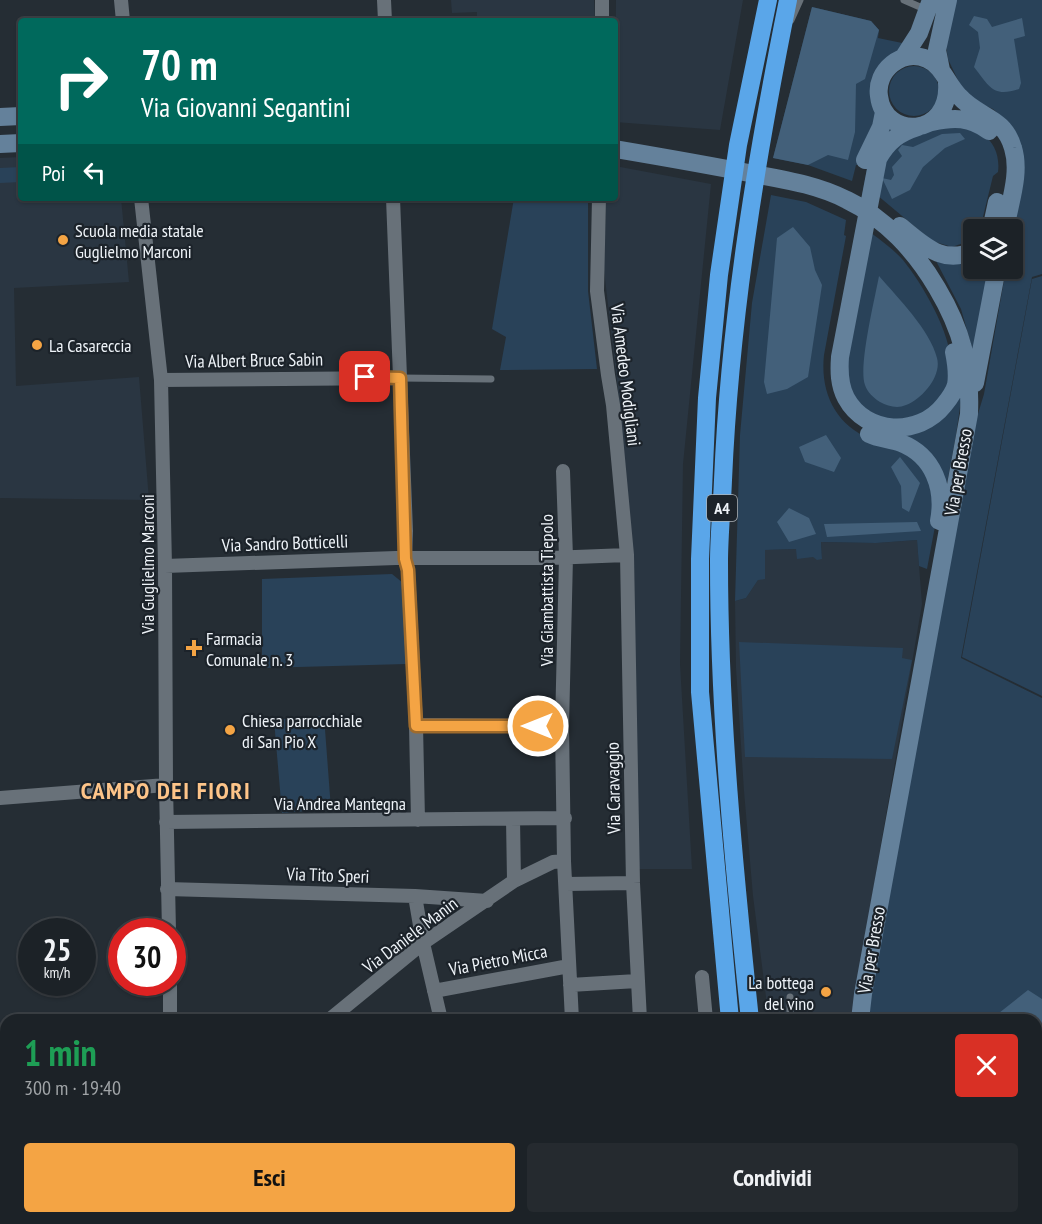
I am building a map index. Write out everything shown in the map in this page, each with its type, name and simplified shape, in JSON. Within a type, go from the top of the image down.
[{"type":"highway","name":"A4","points":[[729,1014],[700,692],[700,559],[707,398],[719,275],[738,145],[768,0]]},
{"type":"highway","name":"A4","points":[[749,1014],[734,872],[723,706],[719,560],[727,400],[740,277],[758,152],[788,0]]},
{"type":"street","points":[[121,0],[123,18]]},
{"type":"street","points":[[602,0],[602,18]]},
{"type":"street","points":[[930,5],[919,33],[903,58],[888,67],[880,81],[879,98],[884,112],[902,125],[925,124],[945,107],[948,95],[937,50],[948,0]]},
{"type":"street","points":[[385,1],[385,18]]},
{"type":"street","points":[[903,58],[921,57],[933,63],[968,105],[1000,124],[1007,133],[1016,159],[1007,219]]},
{"type":"street","points":[[884,112],[881,127],[864,165],[828,357],[828,381],[837,407],[856,426],[874,436],[910,448],[930,465],[935,475],[942,506],[934,548],[933,608]]},
{"type":"street","points":[[0,117],[18,116]]},
{"type":"street","points":[[963,254],[952,256],[930,250],[890,218],[874,216],[877,231],[910,263],[942,318],[956,360],[956,385],[952,395],[938,413],[916,425],[892,428],[869,421],[853,408],[842,389],[839,368],[878,159],[892,139],[925,124],[951,118],[966,119],[980,124],[998,142],[1004,164],[993,219]]},
{"type":"street","points":[[0,144],[18,143]]},
{"type":"street","name":"Via per Bresso","points":[[618,150],[807,185],[847,200],[874,216],[904,243],[932,279],[958,329],[969,370],[969,414],[860,1014]]},
{"type":"street","name":"Via Guglielmo Marconi","points":[[141,201],[161,380],[168,918]]},
{"type":"street","points":[[393,201],[405,559],[408,570],[416,726],[418,820]]},
{"type":"street","points":[[394,217],[397,201]]},
{"type":"street","name":"Via Amedeo Modigliani","points":[[599,201],[597,291],[614,405],[627,555]]},
{"type":"street","points":[[969,414],[995,279]]},
{"type":"street","name":"Via Albert Bruce Sabin","points":[[161,380],[400,378]]},
{"type":"street","name":"Via Giambattista Tiepolo","points":[[563,471],[566,557],[562,726],[564,861],[572,1014]]},
{"type":"street","name":"Via Sandro Botticelli","points":[[165,566],[627,555]]},
{"type":"street","name":"Via Caravaggio","points":[[627,555],[633,882],[640,1014]]},
{"type":"street","points":[[416,726],[562,726]]},
{"type":"street","points":[[0,798],[166,785]]},
{"type":"street","name":"Via Andrea Mantegna","points":[[166,822],[565,818]]},
{"type":"street","points":[[513,819],[514,881]]},
{"type":"street","name":"Via Daniele Manin","points":[[336,1014],[423,943],[514,881],[553,862],[564,861]]},
{"type":"street","points":[[566,884],[633,882]]},
{"type":"street","name":"Via Tito Speri","points":[[167,889],[488,900]]},
{"type":"street","points":[[415,896],[440,1014]]},
{"type":"street","name":"Via Pietro Micca","points":[[434,991],[569,966]]},
{"type":"street","points":[[702,977],[705,1014]]},
{"type":"street","points":[[570,985],[637,981]]},
{"type":"street","points":[[170,996],[170,1014]]},
{"type":"lane","points":[[780,41],[800,0]]},
{"type":"lane","points":[[904,0],[930,5]]},
{"type":"lane","name":"Via Albert Bruce Sabin","points":[[400,378],[490,379]]},
{"type":"lane","points":[[790,997],[790,1014]]},
{"type":"shaded area","points":[[451,0],[594,0],[595,18],[477,18],[477,12],[452,13]]},
{"type":"shaded area","points":[[616,0],[743,0],[720,130],[618,122],[618,18],[616,18]]},
{"type":"shaded area","points":[[956,0],[1042,0],[1042,274],[1032,277],[961,658],[1042,698],[1042,1014],[869,1014],[870,990],[974,427],[984,394],[1004,279],[1023,279],[1023,219],[1011,219],[1008,123],[993,109],[974,101],[963,91],[948,59],[946,46]]},
{"type":"shaded area","points":[[812,7],[871,21],[879,30],[878,38],[907,44],[875,111],[876,121],[859,165],[856,165],[852,181],[808,165],[773,158]]},
{"type":"shaded area","points":[[812,7],[871,21],[879,30],[865,79],[856,84],[855,132],[848,160],[828,155],[808,165],[773,158]]},
{"type":"shaded area","points":[[974,16],[987,19],[992,27],[1022,18],[1025,36],[1014,39],[1021,83],[1019,89],[1003,92],[992,89],[974,67],[980,48],[978,32],[969,25]]},
{"type":"shaded area","points":[[914,66],[932,73],[939,91],[932,109],[914,116],[896,109],[889,91],[896,73]]},
{"type":"shaded area","points":[[885,123],[897,131],[878,149],[871,166],[834,364],[835,376],[847,407],[865,423],[888,432],[900,433],[924,427],[940,417],[962,393],[945,494],[935,468],[923,452],[908,441],[866,428],[848,413],[837,394],[832,371],[832,359],[868,163]]},
{"type":"shaded area","points":[[946,124],[957,124],[977,130],[991,142],[996,151],[998,172],[993,176],[982,219],[963,219],[963,243],[952,247],[932,241],[877,195],[881,164],[900,140]]},
{"type":"shaded area","points":[[960,133],[965,139],[945,148],[923,167],[910,190],[892,199],[882,178],[891,180],[894,175],[892,167],[902,156],[898,150],[902,145],[913,147],[942,134]]},
{"type":"shaded area","points":[[18,157],[18,201],[121,201],[129,282],[14,288],[16,386],[139,377],[149,500],[0,498],[0,158]]},
{"type":"shaded area","points":[[18,167],[18,182],[0,183],[0,168]]},
{"type":"shaded area","points":[[618,167],[711,184],[683,464],[680,664],[692,869],[637,869],[634,566],[618,390],[604,270],[606,201],[618,201]]},
{"type":"shaded area","points":[[771,195],[806,202],[846,220],[844,235],[846,236],[824,355],[823,369],[828,394],[832,405],[847,425],[870,439],[901,449],[929,474],[936,521],[927,569],[919,566],[917,540],[876,543],[821,542],[822,559],[817,560],[813,557],[797,559],[796,549],[765,550],[765,579],[758,580],[746,598],[735,601],[740,435],[752,303]]},
{"type":"shaded area","points":[[513,201],[588,201],[588,291],[597,369],[500,370],[506,337],[492,329]]},
{"type":"shaded area","points":[[793,227],[810,247],[815,270],[822,285],[808,377],[787,389],[767,394],[764,382],[777,238]]},
{"type":"shaded area","points":[[871,233],[899,256],[920,285],[945,333],[951,365],[949,383],[932,411],[890,423],[854,402],[844,373]]},
{"type":"shaded area","points":[[963,258],[963,279],[992,279],[976,362],[961,309],[935,259]]},
{"type":"shaded area","points":[[879,276],[921,326],[937,358],[937,372],[929,386],[918,398],[899,407],[886,405],[873,397],[866,388],[863,376],[865,348]]},
{"type":"shaded area","points":[[1042,276],[1042,696],[962,657],[1032,279]]},
{"type":"shaded area","points":[[826,435],[841,458],[834,472],[805,462],[799,447]]},
{"type":"shaded area","points":[[900,457],[920,483],[909,512],[902,508],[901,486],[891,467]]},
{"type":"shaded area","points":[[789,508],[809,518],[816,534],[789,542],[777,522]]},
{"type":"shaded area","points":[[917,522],[921,531],[827,537],[824,524]]},
{"type":"shaded area","points":[[917,540],[922,604],[852,1014],[768,1014],[753,896],[744,791],[736,668],[735,601],[746,598],[758,580],[765,550],[796,549],[822,559],[821,542],[876,543]]},
{"type":"shaded area","points":[[392,574],[403,583],[406,664],[262,668],[262,579]]},
{"type":"shaded area","points":[[739,642],[903,648],[902,658],[912,660],[892,759],[745,757]]},
{"type":"shaded area","points":[[324,716],[331,809],[282,813],[274,720]]},
{"type":"shaded area","points":[[1028,990],[1042,999],[1042,1014],[999,1013]]},
{"type":"place","name":"Scuola media statale Guglielmo Marconi","points":[[63,240]]},
{"type":"place","name":"La Casareccia","points":[[37,345]]},
{"type":"place","name":"Farmacia Comunale n. 3","points":[[194,648]]},
{"type":"place","name":"Chiesa parrocchiale di San Pio X","points":[[230,730]]},
{"type":"place","name":"La bottega del vino","points":[[826,992]]},
{"type":"district","name":"CAMPO DEI FIORI","points":[[166,790]]},
{"type":"route","points":[[365,377],[400,378],[405,559],[408,570],[416,726],[538,726]]}]
